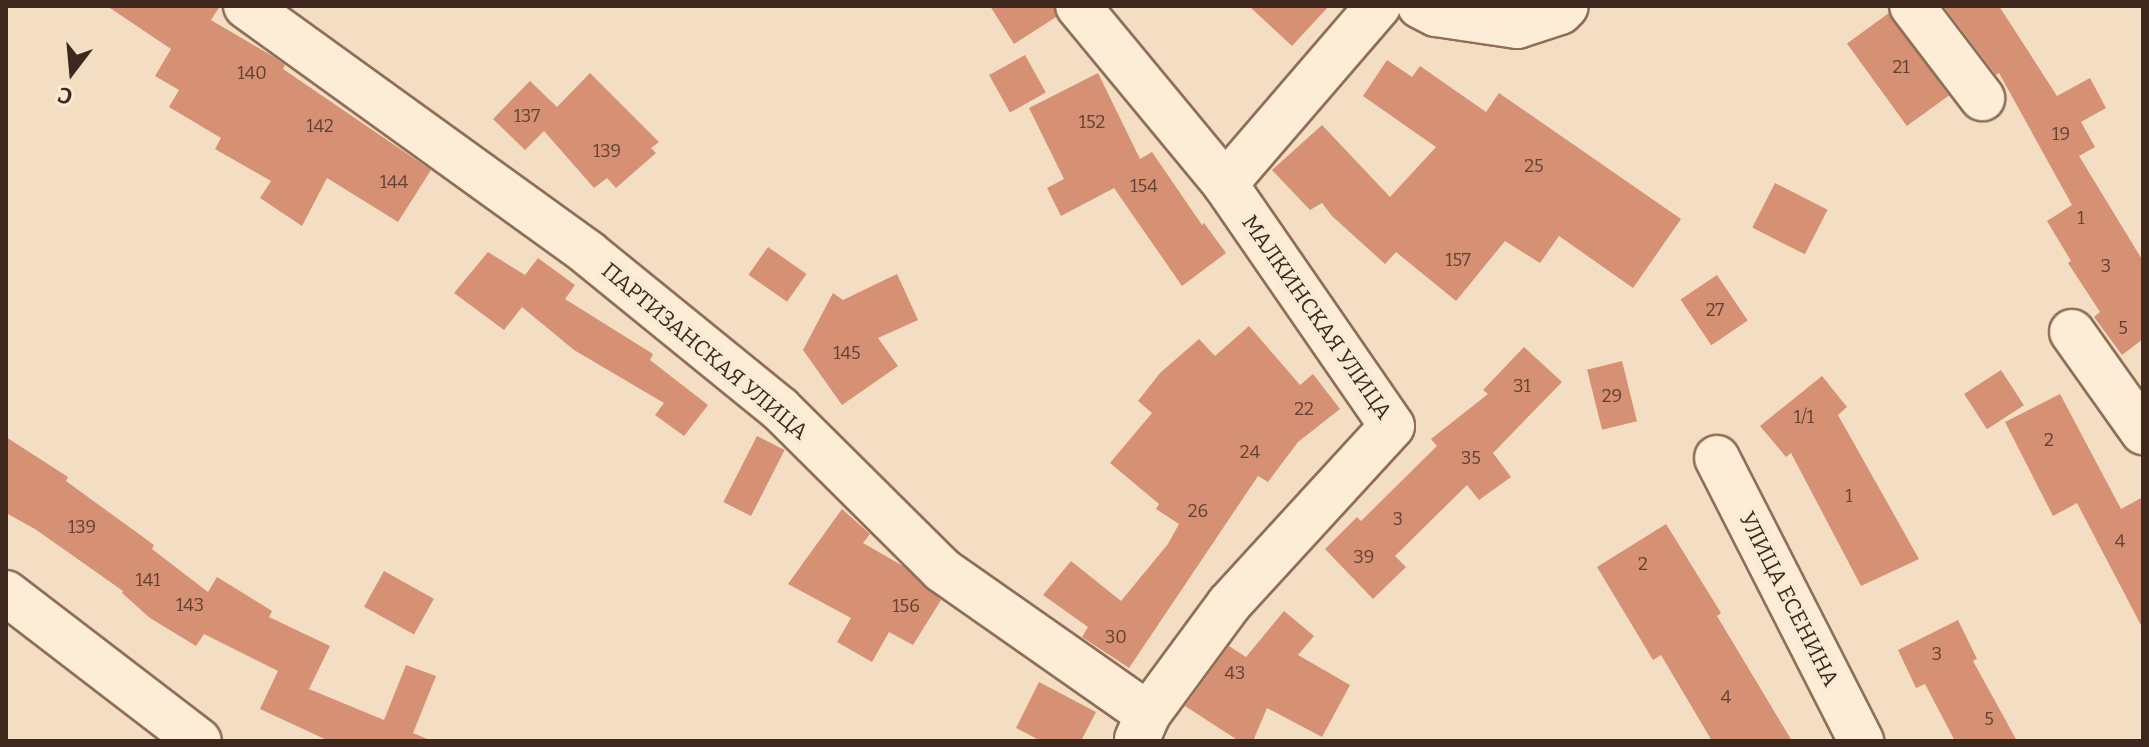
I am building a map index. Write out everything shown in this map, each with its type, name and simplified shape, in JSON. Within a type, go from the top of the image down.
[{"type":"street","name":"ПАРТИЗАНСКАЯ УЛИЦА","points":[[246,6],[588,253],[780,409],[942,570],[1142,728]]},
{"type":"street","points":[[1078,6],[1225,184],[1378,6]]},
{"type":"street","points":[[1420,6],[1436,14],[1517,26],[1560,12],[1566,6]]},
{"type":"street","points":[[1912,6],[1982,98]]},
{"type":"street","name":"МАЛКИНСКАЯ УЛИЦА","points":[[1142,728],[1229,604],[1392,426],[1225,184]]},
{"type":"street","points":[[2072,332],[2143,432]]},
{"type":"street","name":"УЛИЦА ЕСЕНИНА","points":[[1717,458],[1861,741]]},
{"type":"street","points":[[6,593],[199,741]]},
{"type":"building","points":[[107,6],[220,6],[211,20],[274,57],[285,65],[283,69],[431,170],[398,222],[327,178],[302,226],[260,198],[271,181],[215,149],[221,138],[169,107],[179,90],[155,76],[171,49]]},
{"type":"building","points":[[990,6],[1054,6],[1056,17],[1014,44]]},
{"type":"building","points":[[1249,6],[1329,6],[1292,46]]},
{"type":"building","points":[[1999,6],[2057,96],[2090,78],[2106,108],[2081,122],[2095,147],[2079,156],[2143,261],[2143,339],[2122,355],[2094,317],[2100,312],[2068,263],[2071,261],[2047,221],[2072,205],[1999,73],[1996,75],[1945,8]]},
{"type":"building","points":[[1889,13],[1949,96],[1907,126],[1847,44]]},
{"type":"building","points":[[1025,55],[1046,93],[1010,112],[989,75]]},
{"type":"building","points":[[1387,60],[1412,77],[1420,66],[1486,112],[1499,93],[1681,219],[1633,288],[1559,236],[1540,263],[1505,241],[1456,301],[1396,252],[1385,264],[1322,203],[1310,210],[1272,170],[1322,125],[1390,197],[1436,147],[1363,96]]},
{"type":"building","points":[[590,73],[659,142],[651,148],[656,153],[616,188],[607,178],[594,188],[544,131],[525,150],[493,119],[530,81],[557,107]]},
{"type":"building","points":[[1098,73],[1140,159],[1152,152],[1202,225],[1204,223],[1226,253],[1182,286],[1114,188],[1061,216],[1047,188],[1064,179],[1029,108]]},
{"type":"building","points":[[1775,183],[1828,210],[1805,254],[1752,228]]},
{"type":"building","points":[[768,247],[807,274],[787,302],[748,275]]},
{"type":"building","points":[[488,252],[525,275],[538,258],[575,285],[565,299],[653,354],[650,360],[708,405],[684,436],[655,415],[664,403],[574,350],[522,307],[504,330],[454,293]]},
{"type":"building","points":[[897,274],[918,320],[878,338],[898,366],[842,405],[803,350],[833,293],[843,300]]},
{"type":"building","points":[[1717,275],[1748,321],[1711,345],[1681,300]]},
{"type":"building","points":[[1249,326],[1300,385],[1313,374],[1340,409],[1298,442],[1268,482],[1258,476],[1129,668],[1082,637],[1088,627],[1043,595],[1071,561],[1121,601],[1168,544],[1179,524],[1156,509],[1159,504],[1110,463],[1152,413],[1138,401],[1160,373],[1199,339],[1215,356]]},
{"type":"building","points":[[1524,347],[1562,382],[1493,453],[1511,477],[1479,500],[1467,485],[1395,556],[1406,567],[1373,599],[1325,549],[1357,517],[1361,521],[1437,446],[1431,439],[1488,394],[1483,390]]},
{"type":"building","points":[[1622,361],[1637,421],[1602,430],[1587,370]]},
{"type":"building","points":[[2001,370],[2024,405],[1987,429],[1964,394]]},
{"type":"building","points":[[1822,376],[1847,407],[1838,415],[1919,559],[1861,586],[1791,453],[1786,457],[1760,426]]},
{"type":"building","points":[[2060,394],[2121,509],[2143,497],[2143,629],[2077,503],[2053,516],[2005,422]]},
{"type":"building","points":[[757,436],[785,450],[751,516],[723,502]]},
{"type":"building","points":[[6,437],[68,477],[66,481],[154,545],[152,549],[208,592],[217,577],[272,611],[269,617],[330,646],[309,689],[384,720],[406,665],[436,676],[413,733],[432,741],[329,741],[260,709],[278,671],[204,634],[196,646],[150,618],[123,591],[35,529],[6,513]]},
{"type":"building","points":[[842,509],[870,534],[863,543],[903,566],[941,600],[913,645],[889,632],[872,662],[837,642],[851,618],[788,584]]},
{"type":"building","points":[[1666,524],[1721,613],[1717,616],[1792,741],[1712,741],[1661,655],[1653,660],[1597,567]]},
{"type":"building","points":[[384,571],[434,599],[414,634],[364,607]]},
{"type":"building","points":[[1284,611],[1314,636],[1298,655],[1350,685],[1322,737],[1267,708],[1253,741],[1239,741],[1185,706],[1229,646],[1246,657]]},
{"type":"building","points":[[1958,620],[1977,659],[1973,661],[2017,741],[1955,741],[1925,684],[1916,688],[1898,650]]},
{"type":"building","points":[[1039,682],[1096,712],[1081,741],[1041,741],[1016,728]]}]
